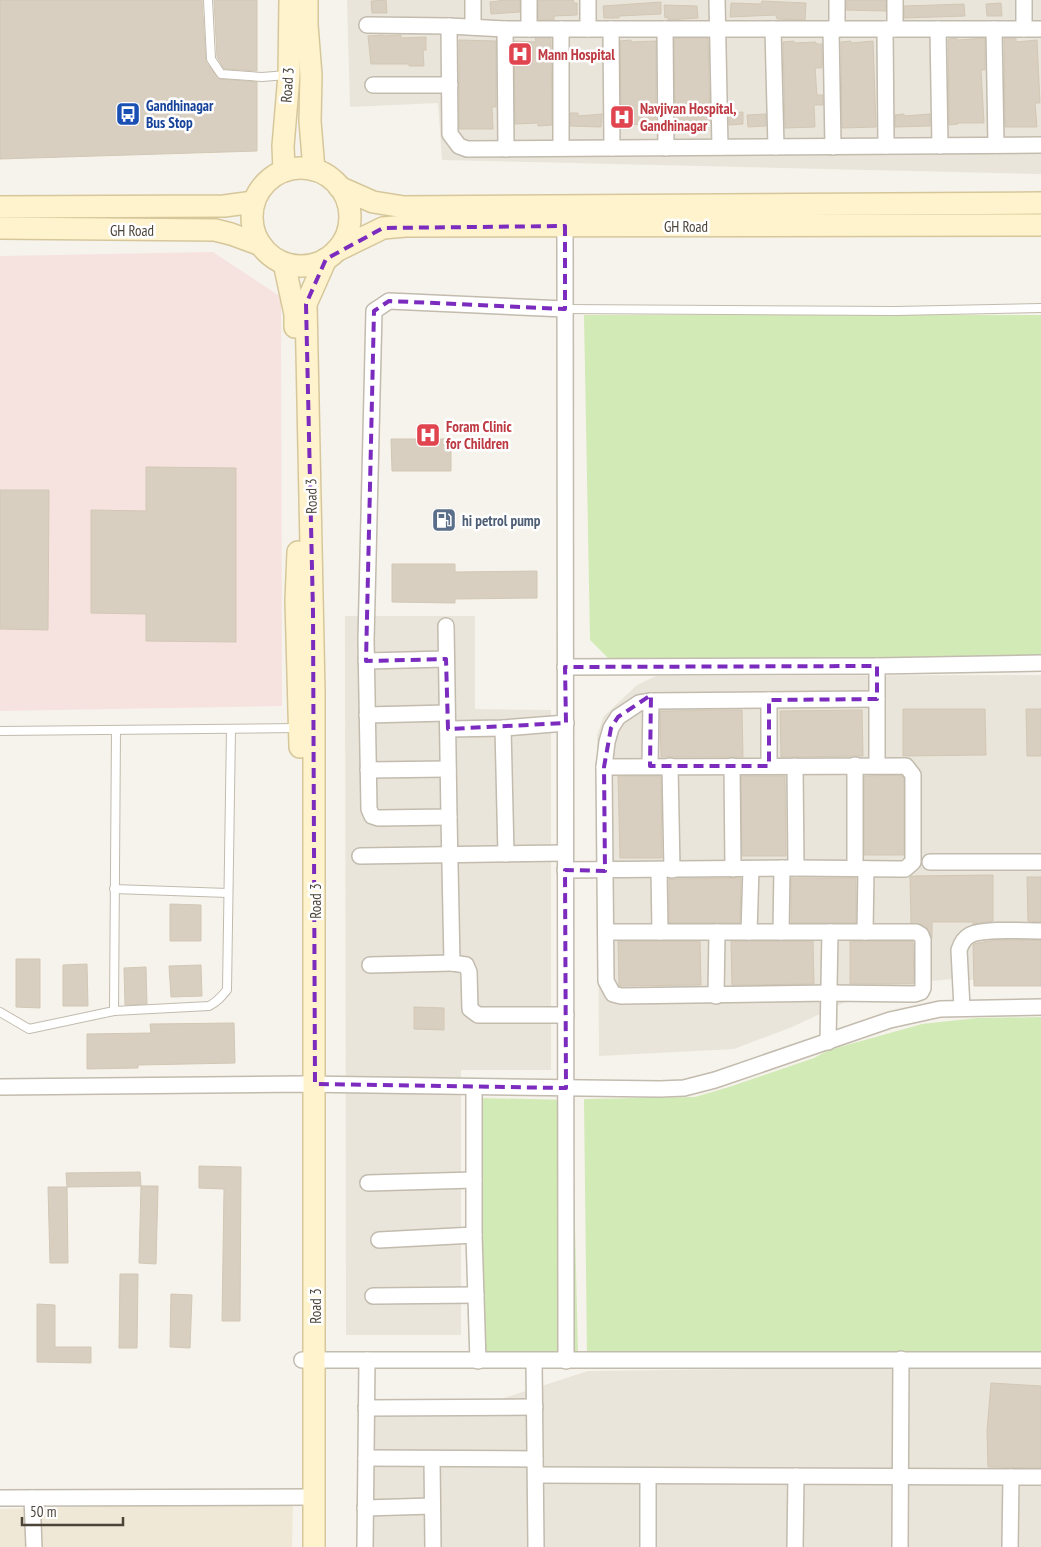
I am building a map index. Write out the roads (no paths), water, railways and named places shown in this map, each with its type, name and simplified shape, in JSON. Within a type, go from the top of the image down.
[{"type":"main road","name":"Road 3","points":[[290,0],[300,75],[310,121],[314,170]]},
{"type":"main road","name":"Road 3","points":[[284,171],[283,146],[300,75],[307,25],[307,0]]},
{"type":"main road","points":[[299,168],[314,170],[328,176],[339,187],[346,199],[350,212],[349,226],[344,239],[331,255],[312,264],[298,266],[284,263],[271,256],[261,245],[254,232],[252,217],[254,202],[262,188],[271,178],[284,171],[299,168]]},
{"type":"main road","name":"GH Road","points":[[339,187],[373,202],[404,207],[1041,203]]},
{"type":"main road","name":"GH Road","points":[[0,208],[224,206],[254,202]]},
{"type":"main road","name":"GH Road","points":[[331,255],[360,238],[383,228],[405,226],[1041,225]]},
{"type":"main road","name":"GH Road","points":[[0,228],[215,230],[261,245]]},
{"type":"main road","name":"Road 3","points":[[314,1547],[309,1497],[307,728],[314,612],[306,304],[331,255]]},
{"type":"main road","name":"Road 3","points":[[284,263],[295,314],[298,581],[296,601],[307,728]]},
{"type":"main road","name":"Road 3","points":[[302,1547],[309,1497]]},
{"type":"street","points":[[473,0],[473,27]]},
{"type":"street","points":[[529,0],[529,29]]},
{"type":"street","points":[[588,0],[588,29]]},
{"type":"street","points":[[717,0],[720,147]]},
{"type":"street","points":[[832,146],[834,29],[837,0]]},
{"type":"street","points":[[886,146],[890,29],[894,0]]},
{"type":"street","points":[[1024,0],[1024,29]]},
{"type":"street","points":[[367,25],[505,29],[1041,29]]},
{"type":"street","points":[[449,26],[450,134],[459,146],[467,149],[1041,145]]},
{"type":"street","points":[[505,29],[506,149]]},
{"type":"street","points":[[561,29],[561,148]]},
{"type":"street","points":[[611,29],[612,148]]},
{"type":"street","points":[[665,29],[666,148]]},
{"type":"street","points":[[773,29],[776,147]]},
{"type":"street","points":[[938,29],[940,146]]},
{"type":"street","points":[[994,29],[996,146]]},
{"type":"street","points":[[373,85],[450,85]]},
{"type":"street","points":[[565,226],[566,1361]]},
{"type":"street","points":[[450,817],[378,818],[372,816],[369,809],[366,661],[374,311],[389,302],[565,309]]},
{"type":"street","points":[[446,626],[452,963]]},
{"type":"street","points":[[366,661],[446,659]]},
{"type":"street","points":[[565,667],[1041,664]]},
{"type":"street","points":[[877,666],[877,765]]},
{"type":"street","points":[[769,700],[769,766]]},
{"type":"street","points":[[606,932],[916,932],[924,940],[923,988],[921,992],[915,994],[830,993],[621,996],[613,994],[606,981],[604,767],[607,742],[611,728],[618,717],[639,703],[651,701],[877,700]]},
{"type":"street","points":[[650,766],[651,701]]},
{"type":"street","points":[[367,715],[448,721],[503,728],[566,723]]},
{"type":"street","points":[[503,728],[506,854]]},
{"type":"street","points":[[855,765],[865,932]]},
{"type":"street","points":[[660,932],[670,766]]},
{"type":"street","points":[[732,766],[734,869]]},
{"type":"street","points":[[781,932],[789,868],[795,766]]},
{"type":"street","points":[[566,870],[905,869],[913,862],[913,775],[906,766],[604,767]]},
{"type":"street","points":[[368,770],[448,769]]},
{"type":"street","points":[[360,856],[565,853]]},
{"type":"street","points":[[930,862],[1041,862]]},
{"type":"street","points":[[749,932],[751,869]]},
{"type":"street","points":[[962,1008],[959,950],[962,942],[969,935],[980,932],[1041,931]]},
{"type":"street","points":[[716,996],[717,932]]},
{"type":"street","points":[[828,1042],[830,932]]},
{"type":"street","points":[[370,965],[452,963],[466,965],[469,972],[470,1009],[478,1015],[566,1015]]},
{"type":"street","points":[[0,1087],[309,1084],[660,1090],[684,1088],[715,1080],[911,1015],[940,1009],[1041,1007]]},
{"type":"street","points":[[474,1087],[474,1235],[478,1361]]},
{"type":"street","points":[[368,1183],[474,1180]]},
{"type":"street","points":[[379,1240],[474,1235]]},
{"type":"street","points":[[373,1296],[476,1295]]},
{"type":"street","points":[[900,1547],[901,1359]]},
{"type":"street","points":[[308,1360],[1041,1360]]},
{"type":"street","points":[[365,1547],[367,1360]]},
{"type":"street","points":[[534,1361],[536,1547]]},
{"type":"street","points":[[366,1408],[535,1407]]},
{"type":"street","points":[[366,1458],[535,1459]]},
{"type":"street","points":[[432,1459],[433,1547]]},
{"type":"street","points":[[536,1475],[1041,1477]]},
{"type":"street","points":[[648,1476],[648,1547]]},
{"type":"street","points":[[795,1547],[796,1476]]},
{"type":"street","points":[[1010,1547],[1011,1477]]},
{"type":"street","points":[[0,1498],[309,1497]]},
{"type":"street","points":[[32,1498],[34,1547]]},
{"type":"street","points":[[365,1508],[432,1506]]},
{"type":"lane","points":[[208,0],[211,59],[221,74],[262,77],[300,75]]},
{"type":"lane","points":[[565,309],[895,311],[1041,308]]},
{"type":"lane","points":[[0,731],[307,728]]},
{"type":"lane","points":[[0,1012],[30,1029],[114,1010],[209,1006],[227,990],[231,729]]},
{"type":"lane","points":[[114,1010],[116,730]]},
{"type":"lane","points":[[114,889],[228,893]]},
{"type":"place","name":"Mann Hospital","points":[[520,54]]},
{"type":"place","name":"Gandhinagar Bus Stop","points":[[128,114]]},
{"type":"place","name":"Navjivan Hospital, Gandhinagar","points":[[622,117]]},
{"type":"place","name":"Foram Clinic for Children","points":[[428,435]]},
{"type":"place","name":"hi petrol pump","points":[[444,520]]}]
